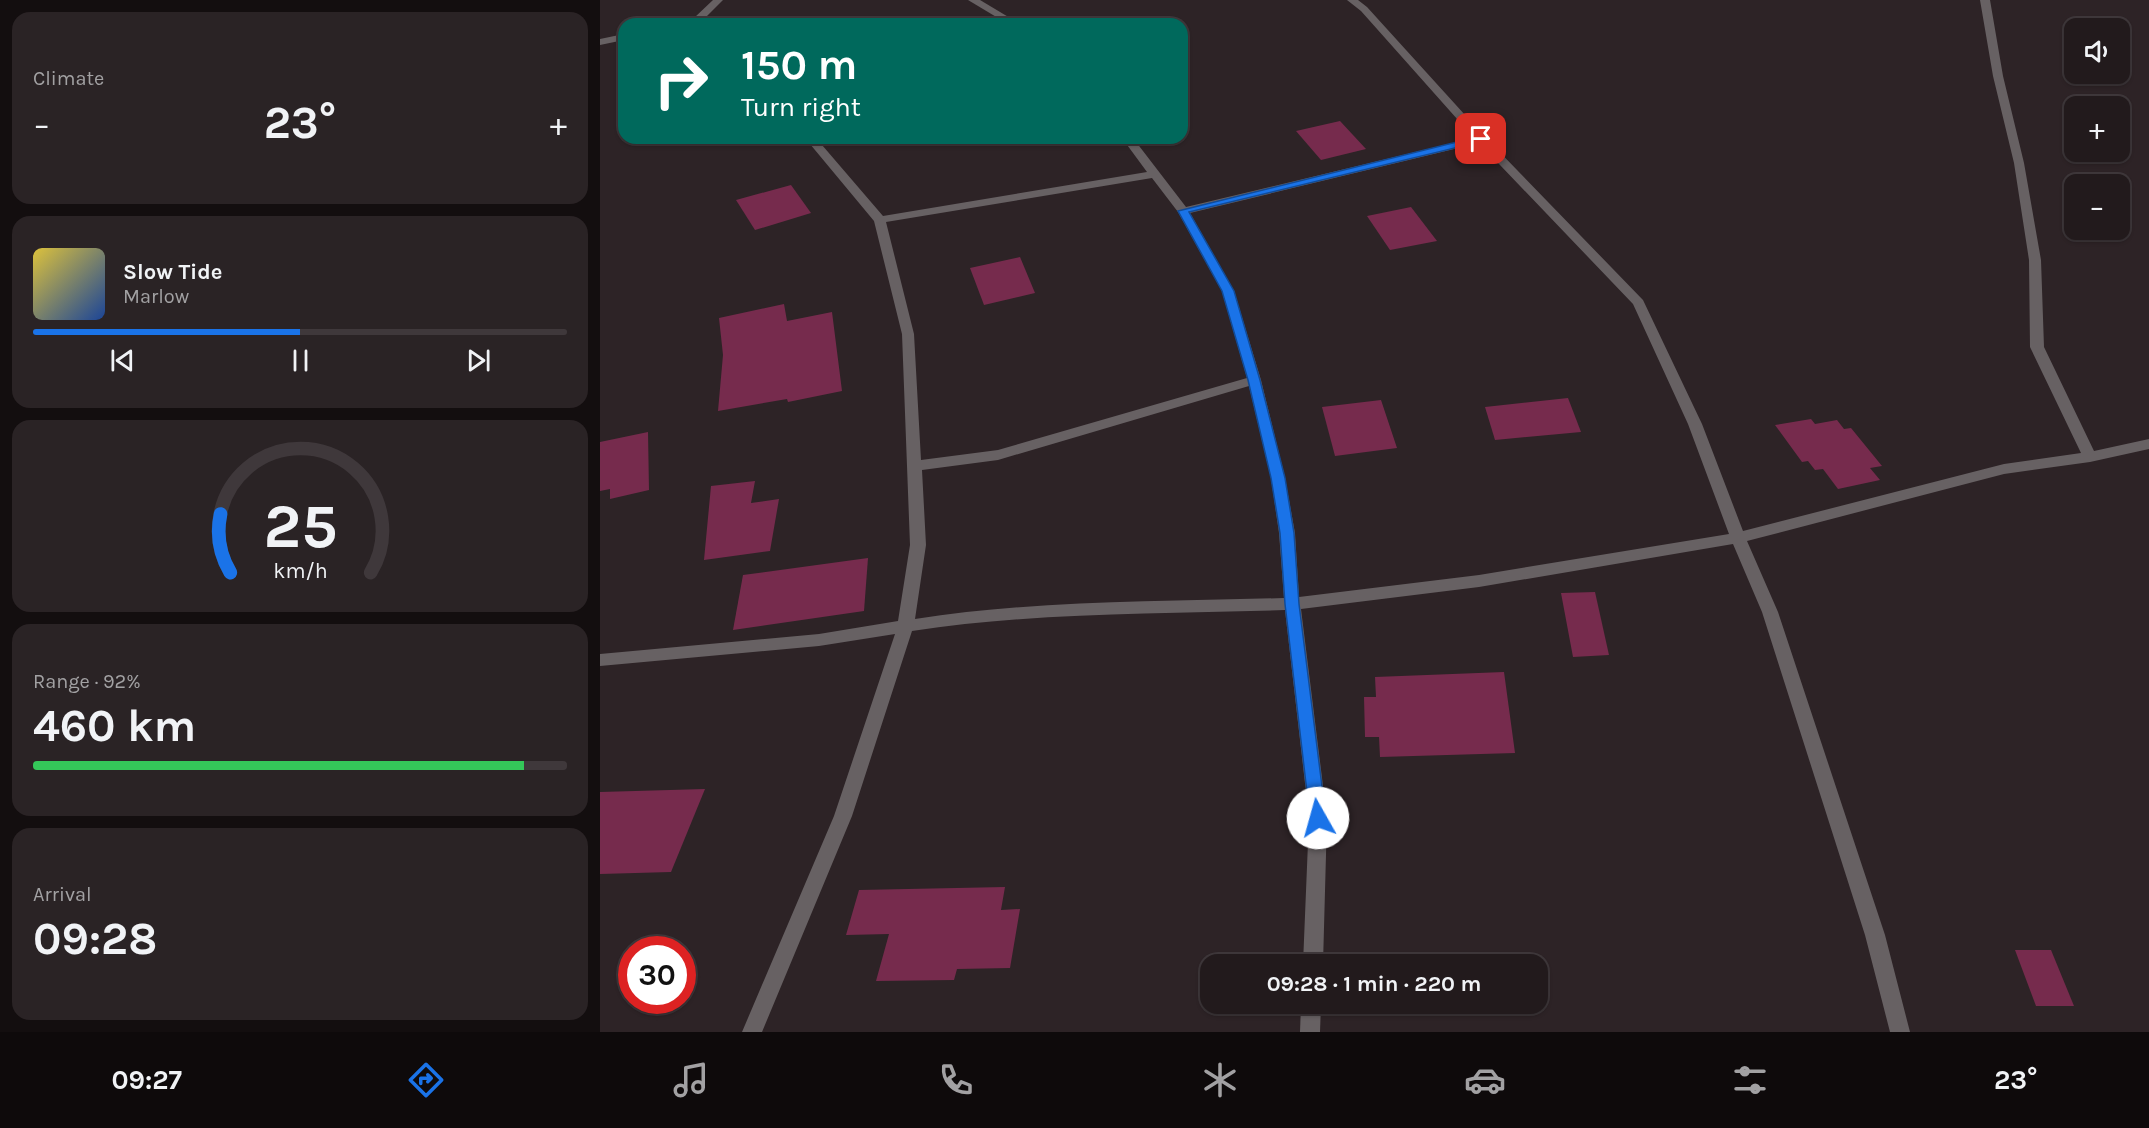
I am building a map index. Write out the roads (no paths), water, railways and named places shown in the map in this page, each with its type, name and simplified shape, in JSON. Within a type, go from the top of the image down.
[{"type":"street","points":[[701,18],[718,0]]},
{"type":"street","points":[[974,0],[1005,18]]},
{"type":"street","points":[[1352,0],[1365,9],[1481,139],[1639,303],[1695,424],[1738,538],[1770,612],[1875,935],[1900,1032]]},
{"type":"street","points":[[1985,0],[1998,76],[2019,163],[2035,260],[2037,347],[2090,457]]},
{"type":"street","points":[[600,42],[618,38]]},
{"type":"street","points":[[1183,211],[1481,139]]},
{"type":"street","points":[[752,1032],[843,816],[906,625],[918,545],[908,334],[880,220],[815,144]]},
{"type":"street","points":[[1132,144],[1183,211],[1228,291],[1254,380],[1278,478],[1287,533],[1292,604],[1318,818],[1313,954]]},
{"type":"street","points":[[880,220],[1155,174]]},
{"type":"street","points":[[915,466],[998,455],[1254,380]]},
{"type":"street","points":[[600,660],[819,640],[906,625],[1027,613],[1292,604],[1479,581],[1738,538],[2004,469],[2148,446]]},
{"type":"street","points":[[1310,1032],[1311,1014]]}]
